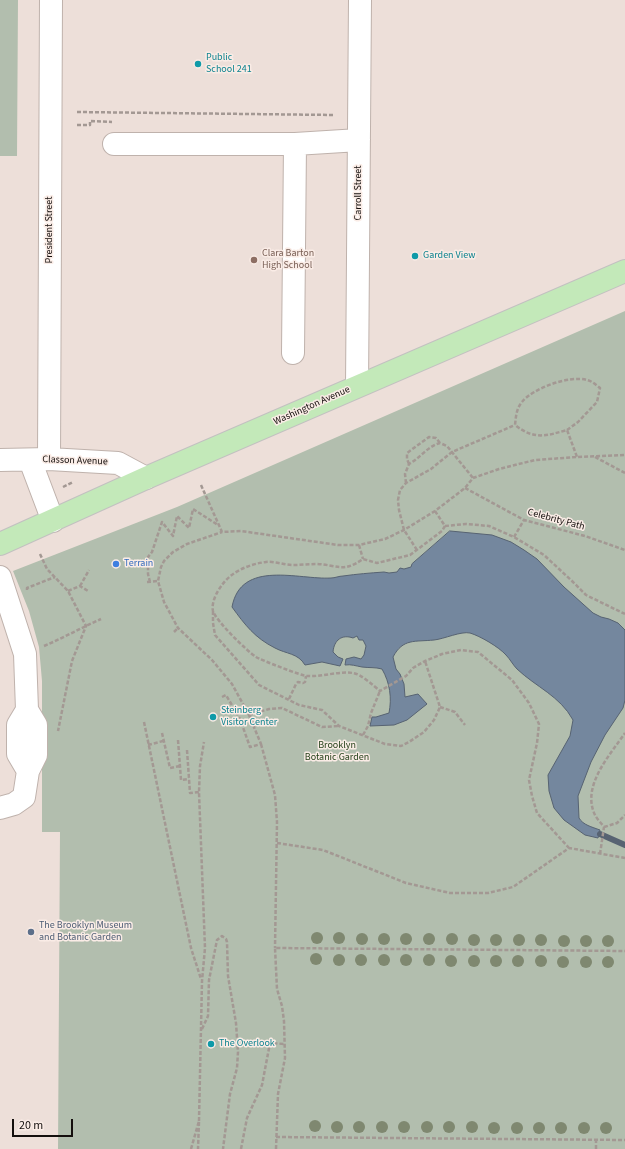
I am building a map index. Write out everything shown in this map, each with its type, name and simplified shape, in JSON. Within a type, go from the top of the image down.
[{"type":"main road","name":"Washington Avenue","points":[[0,544],[146,478],[625,271]]},
{"type":"street","name":"President Street","points":[[51,0],[40,460],[53,521]]},
{"type":"street","name":"Carroll Street","points":[[357,386],[360,0]]},
{"type":"street","points":[[114,144],[296,144],[359,140]]},
{"type":"street","points":[[293,353],[296,144]]},
{"type":"street","name":"Classon Avenue","points":[[0,460],[118,463],[146,478]]},
{"type":"street","points":[[0,576],[25,654],[27,710],[18,725],[18,754],[28,770],[24,797],[14,804],[0,808]]},
{"type":"path","points":[[77,112],[334,115]]},
{"type":"path","points":[[77,125],[90,125],[90,121],[115,122]]},
{"type":"path","points":[[565,380],[589,380],[600,388],[597,402],[578,422],[567,430],[535,436],[525,433],[515,425],[516,413],[522,402],[534,393],[553,384],[565,380]]},
{"type":"path","points":[[417,550],[404,530],[398,500],[400,490],[406,483],[431,469],[452,452],[515,425]]},
{"type":"path","points":[[567,430],[578,457]]},
{"type":"path","points":[[409,464],[407,453],[429,437],[436,438],[440,443],[447,446],[473,478]]},
{"type":"path","points":[[406,483],[405,474],[409,464],[434,445],[440,443]]},
{"type":"path","points":[[276,1149],[278,1094],[285,1058],[285,1044],[282,1006],[277,989],[277,843],[274,795],[261,744],[250,714],[232,684],[212,660],[178,628],[164,602],[158,581],[164,561],[173,552],[187,544],[222,532],[241,531],[338,545],[359,545],[385,539],[404,530],[435,511],[465,488],[473,478],[498,469],[535,460],[625,455]]},
{"type":"path","points":[[595,457],[625,473]]},
{"type":"path","points":[[200,485],[222,532]]},
{"type":"path","name":"Celebrity Path","points":[[465,488],[524,520],[585,536],[625,550]]},
{"type":"path","points":[[158,581],[148,582],[148,557],[152,552],[162,522],[173,536],[177,516],[189,528],[193,509],[219,525]]},
{"type":"path","points":[[435,511],[445,526]]},
{"type":"path","points":[[514,536],[524,520]]},
{"type":"path","points":[[445,526],[466,524],[490,526],[514,536],[544,555],[586,595],[625,614]]},
{"type":"path","points":[[425,661],[440,707],[434,720],[424,732],[401,746],[384,744],[339,726],[322,710],[299,705],[259,685],[215,635],[213,624],[214,600],[226,578],[239,570],[255,564],[267,562],[292,565],[318,564],[345,568],[354,566],[363,560],[377,563],[410,555],[442,531],[445,526]]},
{"type":"path","points":[[359,545],[363,560]]},
{"type":"path","points":[[40,554],[47,569],[68,591],[86,626]]},
{"type":"path","points":[[68,591],[80,586],[89,570]]},
{"type":"path","points":[[80,586],[88,591]]},
{"type":"path","points":[[213,610],[220,622],[257,657],[306,676],[354,673],[380,691]]},
{"type":"path","points":[[55,736],[59,730],[72,660],[86,626],[100,619]]},
{"type":"path","points":[[174,632],[178,628]]},
{"type":"path","points":[[363,735],[368,726],[371,713],[380,691],[386,689],[406,676],[413,668],[442,654],[461,650],[478,652],[512,680],[529,703],[539,724],[537,743],[529,780],[537,813],[569,848],[625,858]]},
{"type":"path","points":[[289,699],[296,684],[298,682],[305,682],[306,676]]},
{"type":"path","points":[[222,697],[226,695],[240,719],[250,747],[261,744]]},
{"type":"path","points":[[440,707],[455,712],[465,725]]},
{"type":"path","points":[[250,714],[269,709],[282,708],[322,727],[339,726]]},
{"type":"path","points":[[144,722],[191,948],[202,981]]},
{"type":"path","points":[[162,733],[170,768],[180,766]]},
{"type":"path","points":[[600,854],[604,827],[595,814],[591,790],[596,778],[625,733]]},
{"type":"path","points":[[148,744],[163,740]]},
{"type":"path","points":[[178,740],[181,780],[189,779]]},
{"type":"path","points":[[198,1149],[202,981],[205,948],[200,792],[200,766],[204,742]]},
{"type":"path","points":[[187,750],[190,793],[200,792]]},
{"type":"path","points":[[604,827],[617,823],[625,815]]},
{"type":"path","points":[[277,843],[323,850],[406,883],[450,893],[488,893],[513,887],[569,848]]},
{"type":"path","points":[[201,1032],[208,1016],[209,980],[217,940],[222,936],[227,942],[228,976],[236,1023],[238,1052],[237,1068],[229,1100],[223,1149]]},
{"type":"path","points":[[276,948],[625,951]]},
{"type":"path","points":[[241,1149],[247,1118],[262,1085],[270,1043],[285,1044]]},
{"type":"path","points":[[191,1149],[199,1121]]},
{"type":"path","points":[[276,1137],[625,1140]]},
{"type":"path","points":[[596,1139],[596,1149]]},
{"type":"green space","points":[[0,0],[18,0],[17,156],[0,156]]},
{"type":"green space","name":"Brooklyn Botanic Garden","points":[[625,311],[625,1149],[58,1149],[60,832],[42,832],[42,681],[39,647],[29,611],[13,571],[177,507]]},
{"type":"water","points":[[450,531],[492,535],[511,542],[537,559],[564,587],[593,613],[618,623],[625,630],[625,700],[623,708],[605,735],[591,762],[578,796],[579,818],[585,824],[600,830],[598,838],[585,835],[564,820],[554,808],[549,791],[548,775],[570,736],[573,720],[555,698],[524,675],[503,652],[489,642],[474,634],[466,633],[434,640],[415,641],[405,644],[393,657],[396,669],[404,684],[405,697],[418,694],[427,704],[407,720],[394,725],[370,726],[372,717],[389,713],[390,696],[389,685],[382,669],[345,665],[346,659],[354,657],[361,659],[364,655],[366,646],[363,640],[359,640],[357,636],[353,638],[345,637],[337,641],[333,652],[338,657],[343,659],[340,666],[322,662],[305,665],[299,658],[279,650],[262,640],[246,625],[232,607],[238,592],[247,582],[259,577],[288,575],[331,578],[397,572],[400,568],[404,569],[411,567],[412,564]]},
{"type":"waterway","points":[[600,834],[625,845]]},
{"type":"place","name":"Public School 241","points":[[198,64]]},
{"type":"place","name":"Garden View","points":[[415,256]]},
{"type":"place","name":"Clara Barton High School","points":[[254,260]]},
{"type":"place","name":"Terrain","points":[[116,564]]},
{"type":"place","name":"Steinberg Visitor Center","points":[[213,717]]},
{"type":"place","name":"The Brooklyn Museum and Botanic Garden","points":[[31,932]]},
{"type":"place","name":"The Overlook","points":[[211,1044]]}]
